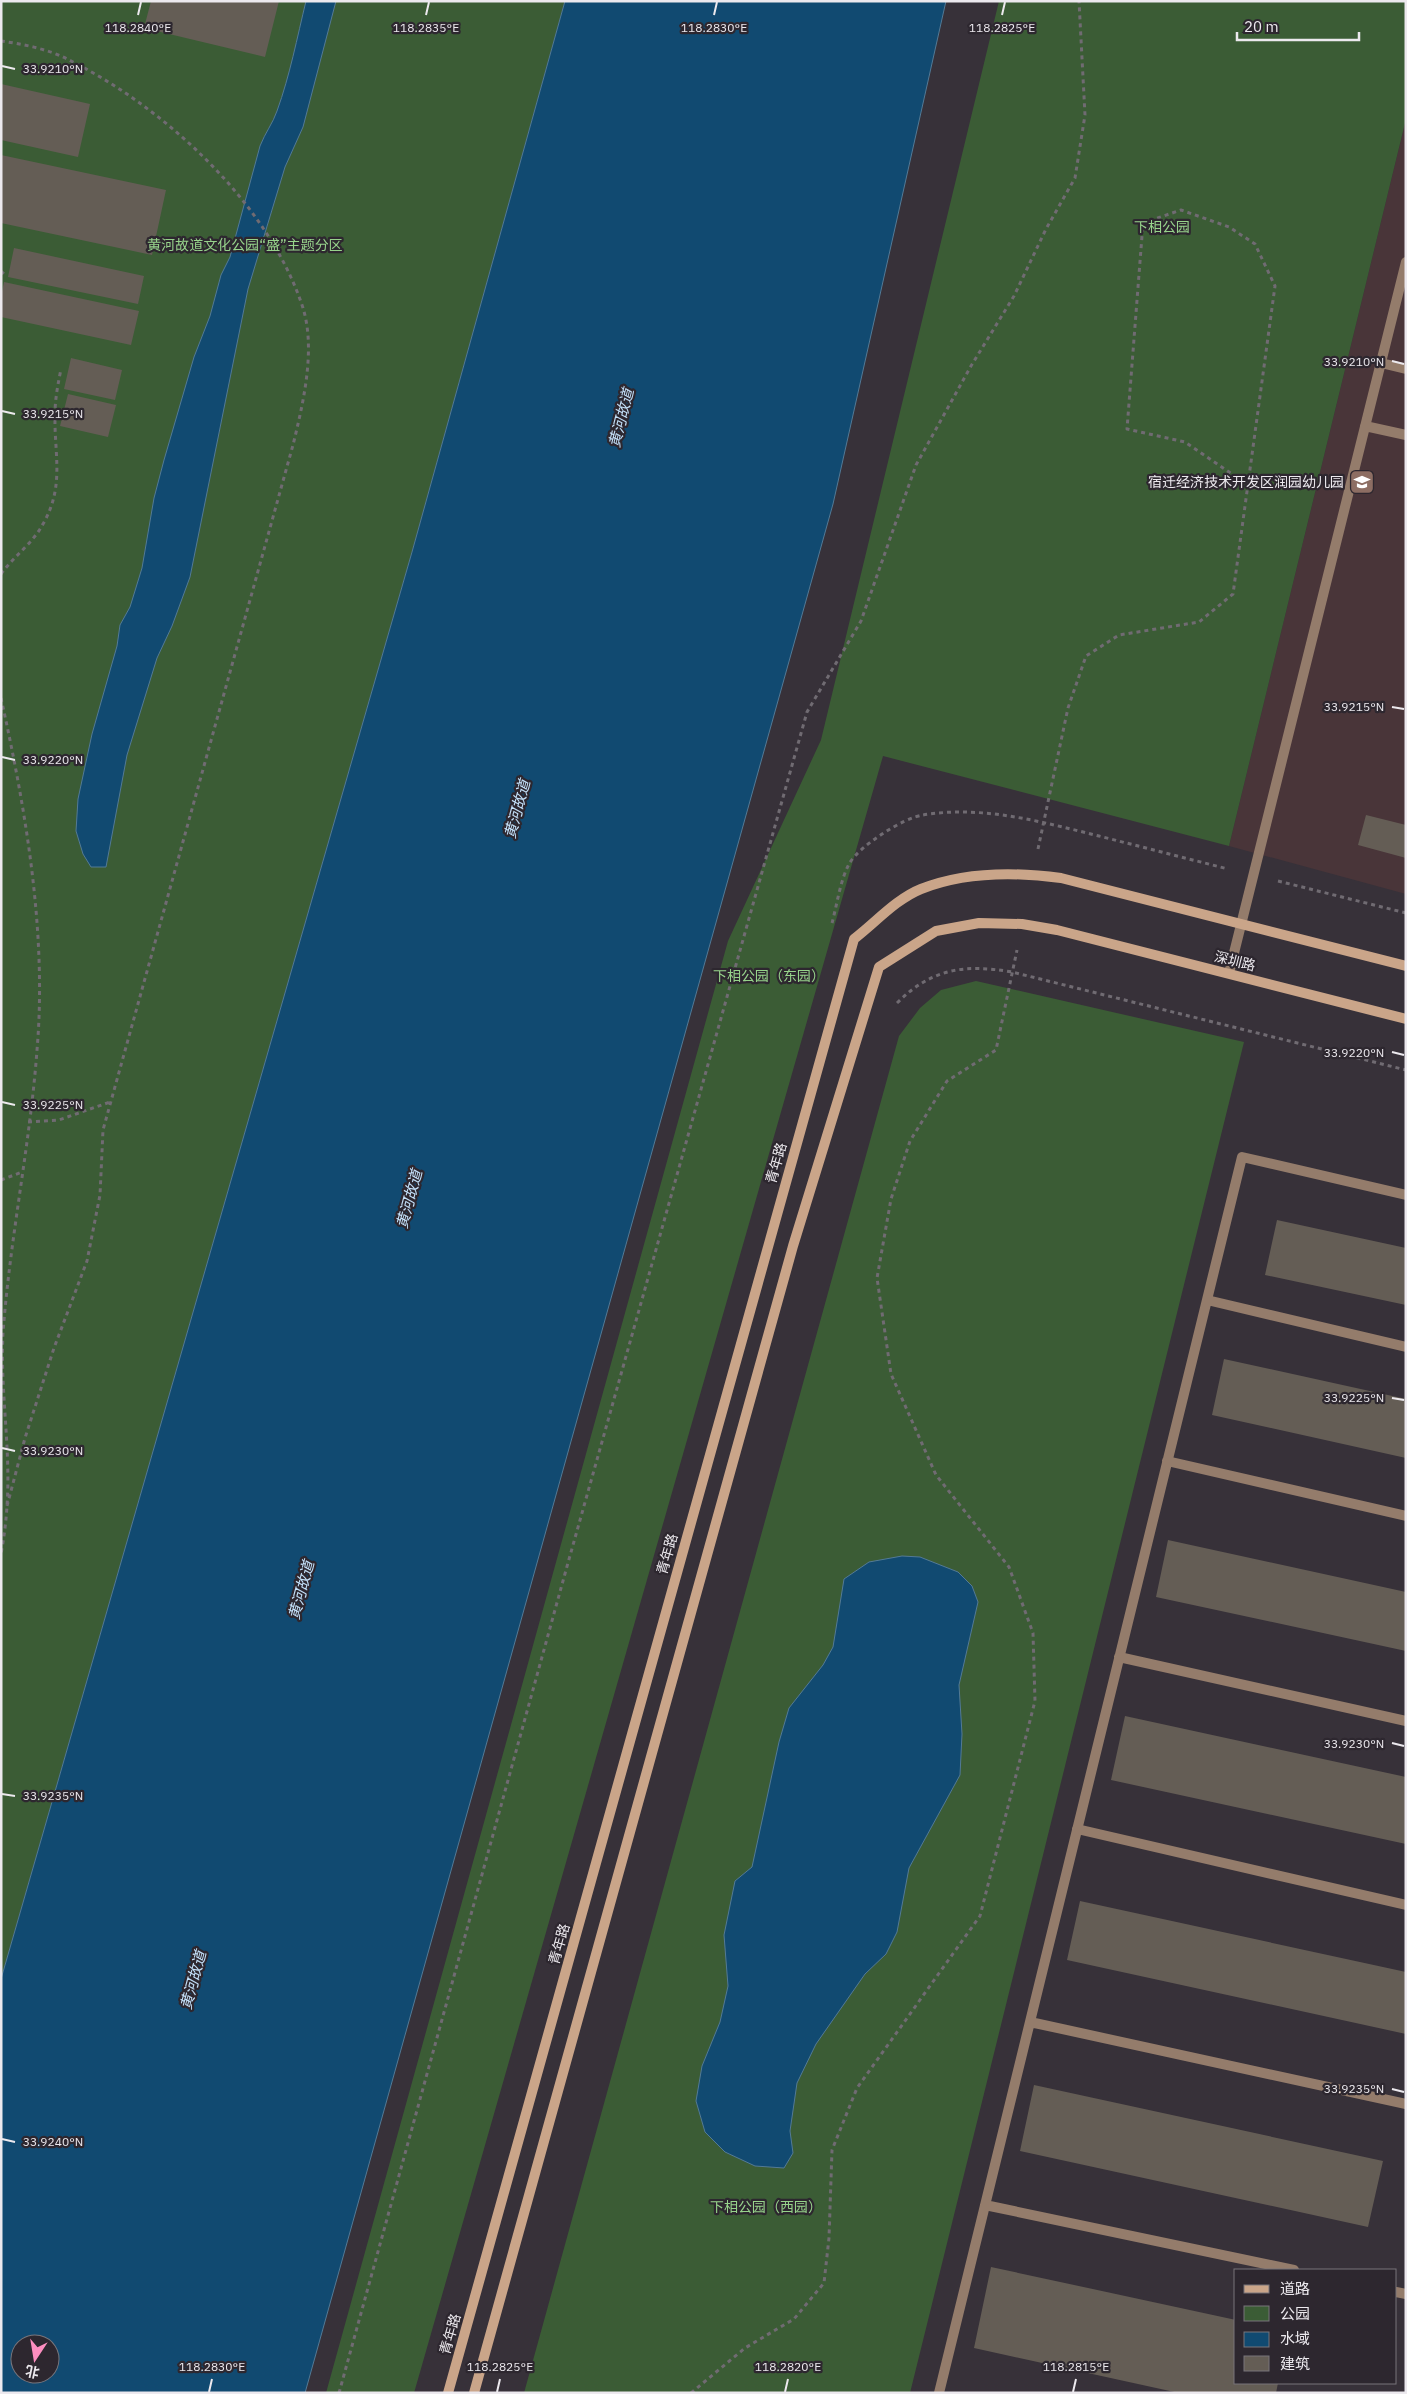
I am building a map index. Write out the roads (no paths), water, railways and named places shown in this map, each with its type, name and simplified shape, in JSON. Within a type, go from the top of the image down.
[{"type":"street","name":"青年路","points":[[448,2393],[854,939],[896,905],[921,889],[970,877],[1033,874],[1061,878],[1241,924]]},
{"type":"street","name":"深圳路","points":[[474,2393],[792,1246],[879,967],[936,930],[979,923],[1022,924],[1057,930],[1406,1018]]},
{"type":"street","points":[[1241,924],[1406,966]]},
{"type":"lane","points":[[1229,973],[1406,262]]},
{"type":"lane","points":[[1380,363],[1406,369]]},
{"type":"lane","points":[[1365,426],[1406,436]]},
{"type":"lane","points":[[939,2393],[1242,1157],[1406,1195]]},
{"type":"lane","points":[[1207,1300],[1406,1347]]},
{"type":"lane","points":[[1167,1461],[1406,1516]]},
{"type":"lane","points":[[1119,1657],[1406,1721]]},
{"type":"lane","points":[[1077,1829],[1406,1905]]},
{"type":"lane","points":[[1030,2022],[1406,2104]]},
{"type":"lane","points":[[985,2205],[1289,2269]]},
{"type":"water","points":[[306,1],[336,1],[303,127],[285,167],[248,289],[190,577],[172,626],[157,658],[127,755],[106,867],[91,867],[83,854],[76,831],[78,799],[92,734],[117,646],[120,625],[130,607],[142,568],[154,498],[194,357],[210,316],[221,275],[230,257],[260,146],[282,97]]},
{"type":"water","name":"黄河故道","points":[[565,1],[946,1],[833,504],[305,2393],[1,2393],[1,1979],[412,552]]},
{"type":"water","points":[[902,1556],[920,1557],[958,1572],[972,1586],[978,1602],[959,1685],[962,1734],[960,1775],[909,1868],[897,1932],[886,1954],[865,1974],[816,2044],[797,2083],[790,2131],[793,2153],[784,2168],[755,2166],[725,2152],[705,2132],[696,2101],[702,2066],[720,2022],[728,1986],[724,1935],[735,1881],[752,1867],[779,1742],[789,1708],[823,1665],[833,1647],[844,1579],[869,1562]]},
{"type":"place","name":"宿迁经济技术开发区润园幼儿园","points":[[1362,482]]},
{"type":"park label","name":"下相公园","points":[[1162,227]]},
{"type":"park label","name":"黄河故道文化公园“盛”主题分区","points":[[245,245]]},
{"type":"park label","name":"下相公园（东园）","points":[[769,976]]},
{"type":"park label","name":"下相公园（西园）","points":[[766,2207]]}]
